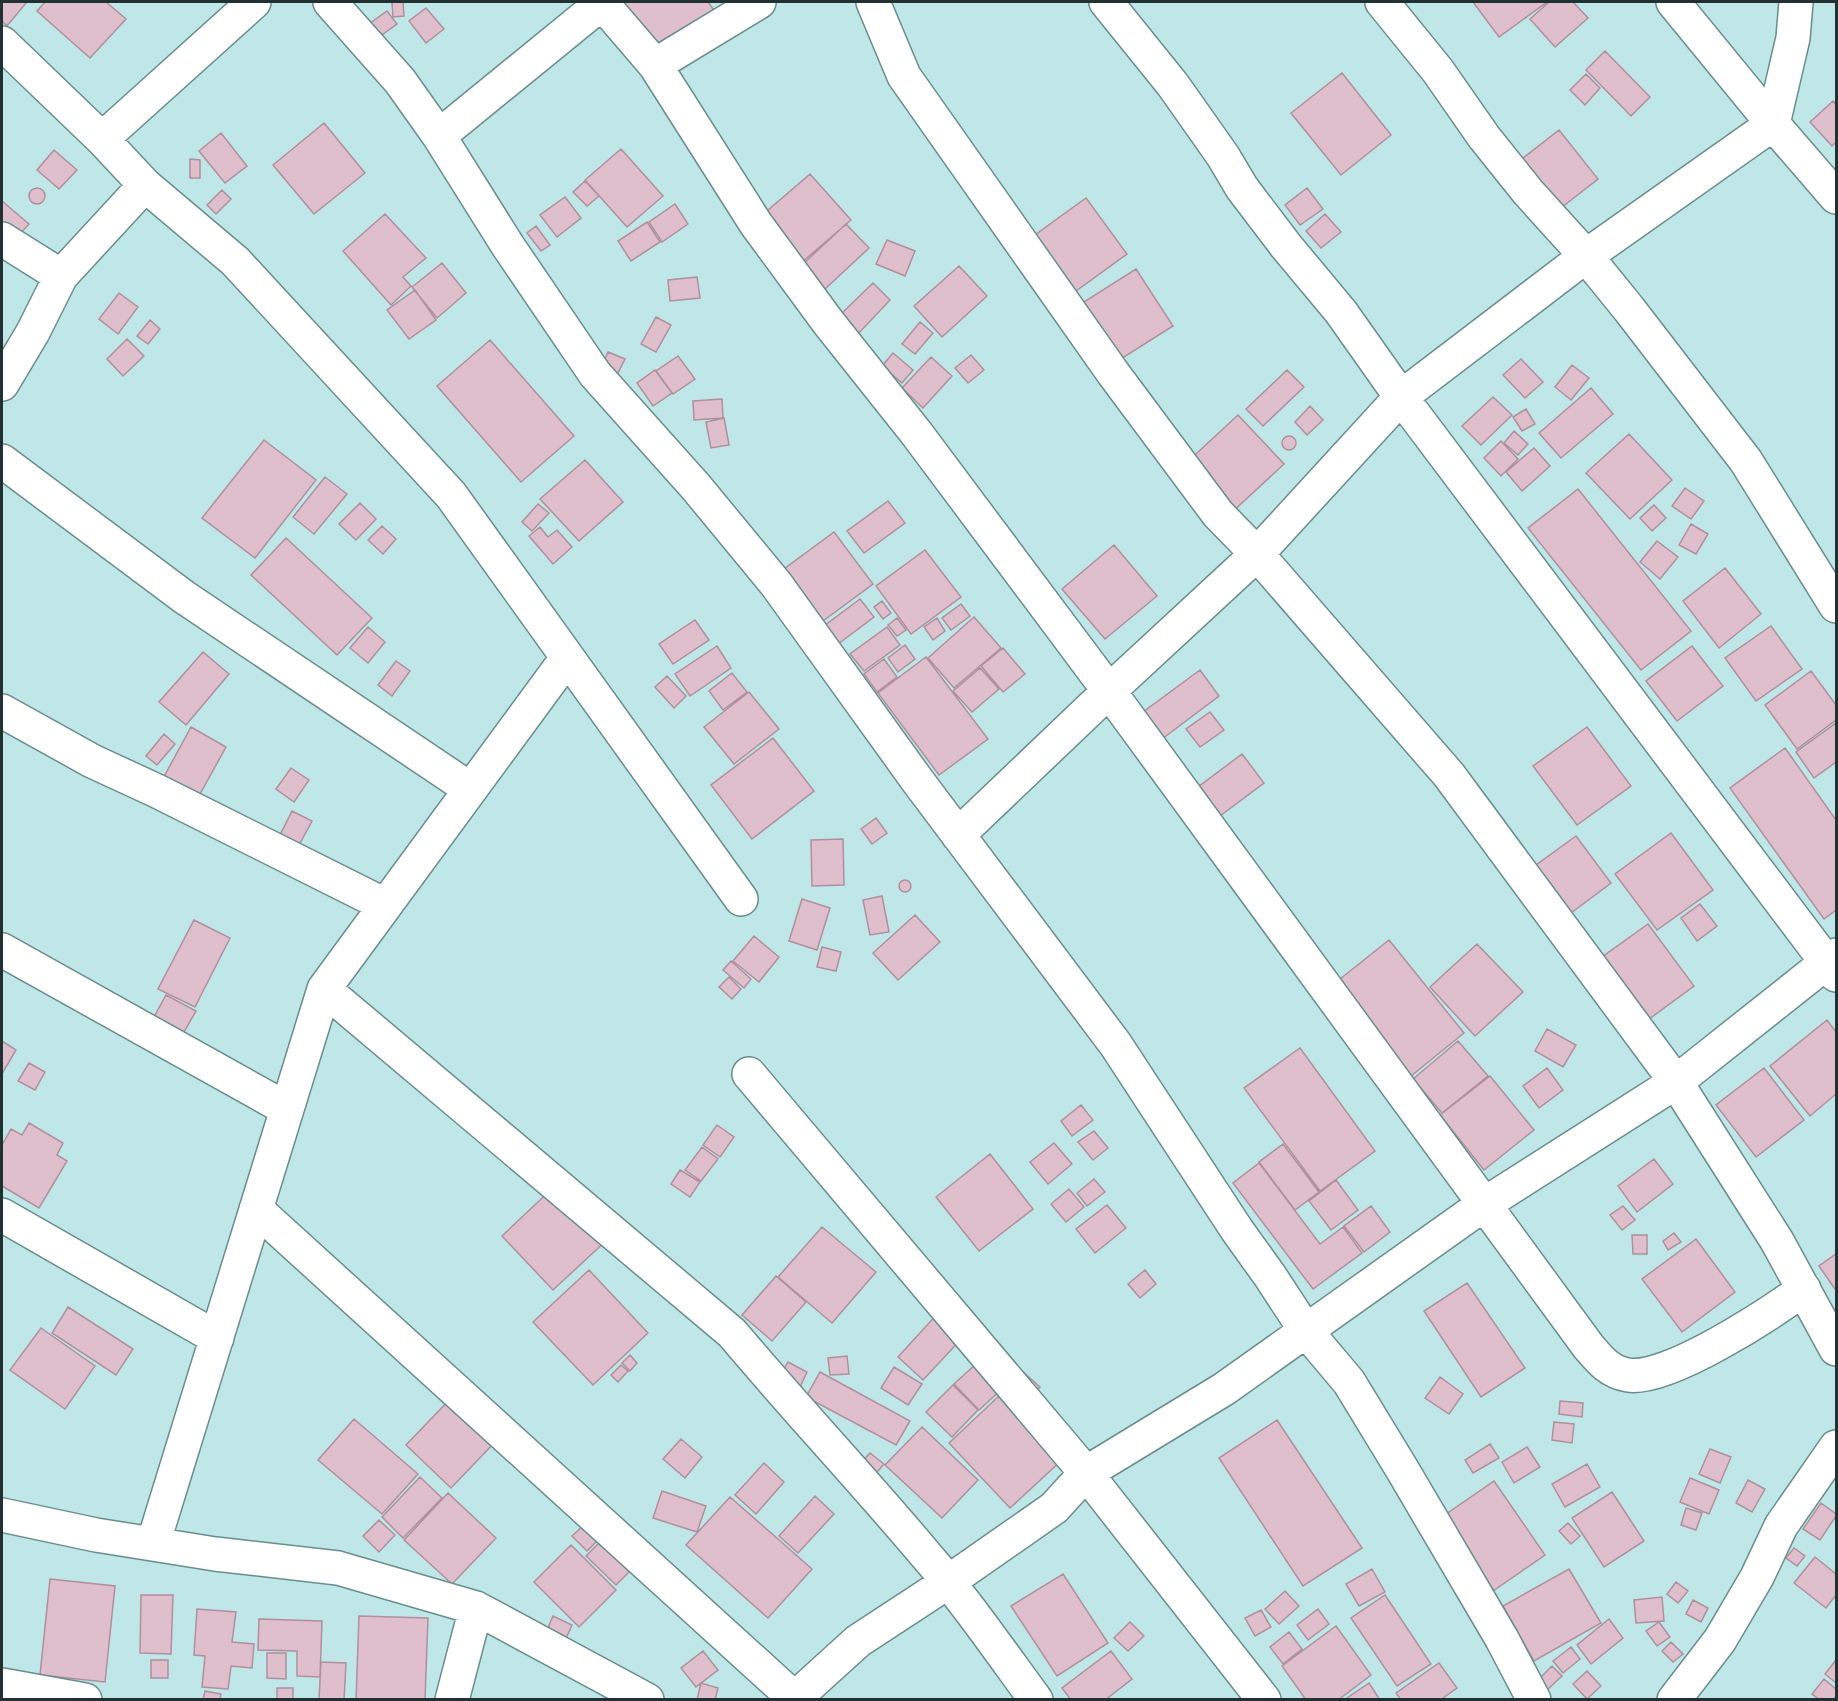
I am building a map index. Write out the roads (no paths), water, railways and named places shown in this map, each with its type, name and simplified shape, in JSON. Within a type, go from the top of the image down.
[{"type":"street","points":[[102,139],[254,2]]},
{"type":"street","points":[[330,2],[399,81],[439,136],[508,246],[595,374],[696,487],[776,584],[958,835],[1116,1045],[1306,1331],[1349,1382],[1502,1639],[1534,1700]]},
{"type":"street","points":[[439,136],[601,2],[655,65],[763,233],[828,322],[924,444],[1109,691],[1483,1205],[1606,1367],[1629,1376],[1660,1372],[1760,1320],[1804,1289]]},
{"type":"street","points":[[655,65],[759,2]]},
{"type":"street","points":[[873,2],[904,76],[1113,373],[1218,514],[1257,555],[1449,775],[1676,1082],[1771,1232],[1836,1349]]},
{"type":"street","points":[[256,1209],[793,1699],[858,1641],[1054,1508],[1086,1473],[1224,1389],[1483,1205],[1676,1082],[1834,964],[1401,397],[1341,312],[1286,246],[1242,188],[1223,156],[1173,85],[1106,2]]},
{"type":"street","points":[[1382,2],[1438,71],[1484,137],[1528,192],[1586,256],[1629,309],[1746,461],[1836,606]]},
{"type":"street","points":[[1673,2],[1773,124],[1836,196]]},
{"type":"street","points":[[958,835],[1109,691],[1257,555],[1401,397],[1586,256],[1773,124],[1793,38],[1796,2]]},
{"type":"street","points":[[2,43],[102,139],[145,185],[235,261],[451,495],[741,899]]},
{"type":"street","points":[[2,384],[33,332],[61,276],[145,185]]},
{"type":"street","points":[[2,239],[61,276]]},
{"type":"street","points":[[2,461],[184,597],[470,789]]},
{"type":"street","points":[[153,1544],[324,989],[567,658]]},
{"type":"street","points":[[2,711],[92,761],[386,905]]},
{"type":"street","points":[[2,950],[287,1109]]},
{"type":"street","points":[[324,989],[732,1334],[948,1582],[1036,1700]]},
{"type":"street","points":[[749,1074],[1086,1473],[1264,1700]]},
{"type":"street","points":[[2,1215],[217,1338]]},
{"type":"street","points":[[1674,1700],[1720,1640],[1757,1576],[1781,1526],[1836,1447]]},
{"type":"street","points":[[2,1515],[96,1535],[215,1554],[338,1568],[476,1608],[647,1700]]},
{"type":"street","points":[[452,1700],[476,1608]]},
{"type":"street","points":[[2,1685],[85,1700]]}]
